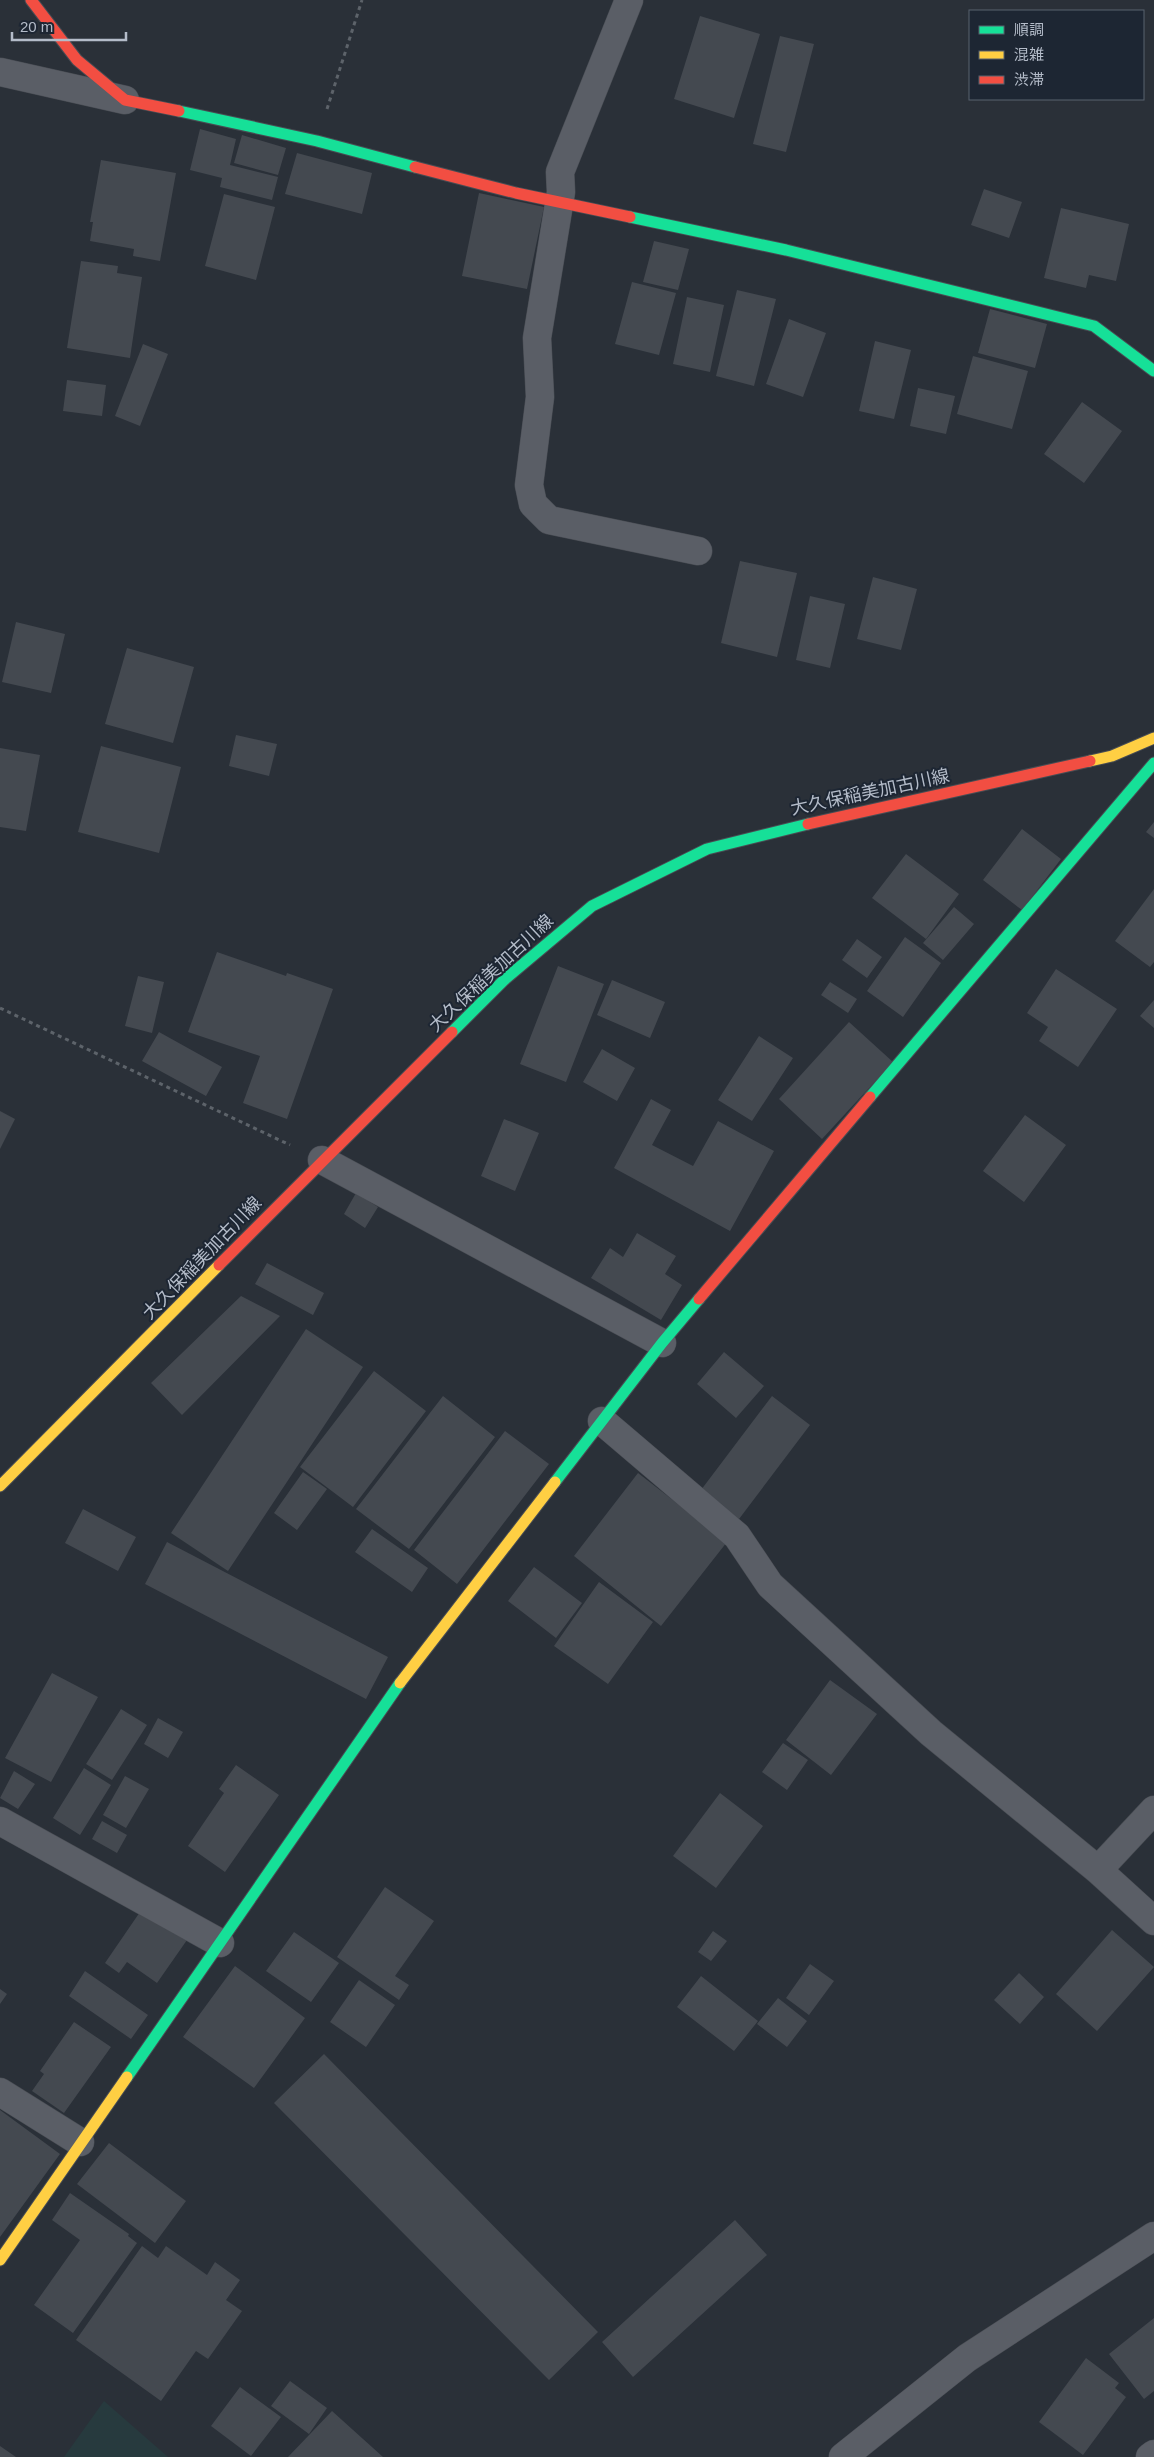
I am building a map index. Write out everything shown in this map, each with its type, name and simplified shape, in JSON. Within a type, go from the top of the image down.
[{"type":"street","points":[[31,0],[77,60],[125,100]]},
{"type":"street","points":[[629,0],[560,172],[562,192],[537,338],[540,397],[529,485],[534,504],[549,520],[698,551]]},
{"type":"street","points":[[0,72],[317,142],[516,193],[786,250],[1094,326],[1154,371]]},
{"type":"street","name":"大久保稲美加古川線","points":[[0,1486],[322,1160],[504,980],[592,906],[707,849],[794,827],[1112,756],[1154,738]]},
{"type":"street","points":[[0,2260],[408,1671],[662,1343],[1154,763]]},
{"type":"street","points":[[322,1160],[662,1343]]},
{"type":"street","points":[[602,1421],[737,1536],[770,1585],[932,1733],[1098,1870],[1154,1921]]},
{"type":"street","points":[[1098,1870],[1154,1810]]},
{"type":"street","points":[[0,1821],[220,1942]]},
{"type":"street","points":[[0,2092],[80,2142]]},
{"type":"street","points":[[843,2457],[967,2358],[1154,2236]]},
{"type":"street","points":[[1150,2457],[1154,2454]]},
{"type":"path","points":[[317,142],[362,0]]},
{"type":"path","points":[[0,1008],[322,1160]]},
{"type":"green space","points":[[104,2401],[168,2457],[64,2457]]},
{"type":"building","points":[[700,16],[760,34],[734,118],[674,99]]},
{"type":"building","points":[[780,36],[814,44],[786,152],[753,144]]},
{"type":"building","points":[[200,129],[236,139],[230,165],[278,177],[272,200],[220,187],[222,178],[190,170]]},
{"type":"building","points":[[242,135],[286,148],[278,175],[234,163]]},
{"type":"building","points":[[297,153],[372,173],[362,214],[285,194]]},
{"type":"building","points":[[101,160],[176,173],[160,261],[133,256],[134,249],[90,241],[93,222],[90,222]]},
{"type":"building","points":[[984,189],[1022,202],[1009,238],[971,225]]},
{"type":"building","points":[[479,193],[544,207],[527,289],[462,276]]},
{"type":"building","points":[[224,194],[275,207],[256,280],[205,266]]},
{"type":"building","points":[[1061,208],[1129,224],[1116,281],[1089,275],[1086,288],[1044,278]]},
{"type":"building","points":[[654,241],[689,249],[678,290],[643,282]]},
{"type":"building","points":[[81,261],[118,266],[117,273],[142,277],[130,358],[67,348]]},
{"type":"building","points":[[632,282],[676,293],[659,355],[615,344]]},
{"type":"building","points":[[737,290],[776,299],[754,386],[716,376]]},
{"type":"building","points":[[687,297],[724,305],[710,372],[673,364]]},
{"type":"building","points":[[990,309],[1047,324],[1035,368],[978,353]]},
{"type":"building","points":[[789,319],[826,333],[803,397],[766,384]]},
{"type":"building","points":[[875,341],[911,350],[894,419],[859,411]]},
{"type":"building","points":[[143,344],[168,354],[140,426],[115,416]]},
{"type":"building","points":[[973,356],[1028,371],[1012,429],[957,414]]},
{"type":"building","points":[[67,380],[106,385],[102,416],[63,411]]},
{"type":"building","points":[[918,388],[955,396],[946,434],[910,426]]},
{"type":"building","points":[[1082,402],[1122,431],[1084,483],[1044,454]]},
{"type":"building","points":[[740,561],[797,573],[777,657],[721,643]]},
{"type":"building","points":[[873,577],[917,589],[901,650],[857,639]]},
{"type":"building","points":[[810,596],[845,604],[830,668],[796,660]]},
{"type":"building","points":[[16,622],[65,634],[51,693],[2,682]]},
{"type":"building","points":[[127,648],[194,667],[173,743],[105,724]]},
{"type":"building","points":[[236,735],[277,744],[269,776],[229,766]]},
{"type":"building","points":[[101,746],[181,767],[159,853],[78,832]]},
{"type":"building","points":[[0,748],[40,755],[26,831],[0,827]]},
{"type":"building","points":[[1154,822],[1154,838],[1146,832]]},
{"type":"building","points":[[1022,829],[1061,859],[1022,910],[983,880]]},
{"type":"building","points":[[906,854],[959,894],[926,939],[872,898]]},
{"type":"building","points":[[1154,889],[1154,962],[1150,967],[1115,941]]},
{"type":"building","points":[[954,907],[974,924],[943,960],[923,943]]},
{"type":"building","points":[[905,937],[941,963],[903,1017],[867,991]]},
{"type":"building","points":[[857,939],[882,957],[867,978],[842,960]]},
{"type":"building","points":[[217,952],[286,976],[287,973],[333,989],[287,1119],[243,1103],[260,1056],[188,1032]]},
{"type":"building","points":[[558,966],[604,984],[566,1082],[520,1064]]},
{"type":"building","points":[[1056,969],[1117,1009],[1078,1067],[1039,1041],[1048,1027],[1027,1013]]},
{"type":"building","points":[[138,976],[164,982],[152,1033],[125,1026]]},
{"type":"building","points":[[612,980],[665,1002],[650,1038],[597,1015]]},
{"type":"building","points":[[830,982],[857,999],[848,1013],[821,995]]},
{"type":"building","points":[[1154,1000],[1154,1028],[1140,1016]]},
{"type":"building","points":[[849,1022],[893,1062],[822,1139],[779,1099]]},
{"type":"building","points":[[159,1032],[222,1067],[206,1096],[142,1061]]},
{"type":"building","points":[[759,1036],[793,1058],[752,1121],[718,1100]]},
{"type":"building","points":[[602,1049],[635,1068],[617,1101],[583,1082]]},
{"type":"building","points":[[651,1099],[671,1110],[652,1145],[693,1166],[718,1121],[774,1151],[730,1231],[614,1168]]},
{"type":"building","points":[[0,1111],[15,1119],[0,1149]]},
{"type":"building","points":[[1025,1115],[1066,1145],[1024,1202],[983,1171]]},
{"type":"building","points":[[504,1119],[539,1133],[515,1191],[481,1176]]},
{"type":"building","points":[[356,1193],[378,1207],[365,1228],[344,1214]]},
{"type":"building","points":[[637,1233],[676,1256],[665,1274],[682,1285],[661,1320],[591,1278],[610,1248],[623,1257]]},
{"type":"building","points":[[267,1263],[324,1293],[313,1315],[255,1284]]},
{"type":"building","points":[[241,1296],[280,1316],[182,1415],[151,1383]]},
{"type":"building","points":[[306,1329],[363,1367],[228,1571],[171,1533]]},
{"type":"building","points":[[724,1352],[764,1386],[736,1418],[697,1384]]},
{"type":"building","points":[[374,1371],[426,1411],[353,1507],[300,1467]]},
{"type":"building","points":[[443,1396],[495,1437],[409,1549],[356,1509]]},
{"type":"building","points":[[772,1396],[810,1425],[736,1523],[698,1494]]},
{"type":"building","points":[[505,1431],[549,1464],[457,1584],[414,1550]]},
{"type":"building","points":[[303,1472],[327,1489],[297,1530],[274,1513]]},
{"type":"building","points":[[638,1473],[727,1542],[661,1626],[574,1556]]},
{"type":"building","points":[[83,1509],[136,1537],[118,1571],[65,1543]]},
{"type":"building","points":[[372,1529],[428,1568],[412,1592],[355,1552]]},
{"type":"building","points":[[167,1542],[388,1657],[366,1699],[145,1584]]},
{"type":"building","points":[[534,1567],[582,1603],[556,1638],[508,1601]]},
{"type":"building","points":[[599,1582],[653,1622],[608,1684],[554,1646]]},
{"type":"building","points":[[52,1673],[98,1697],[51,1782],[5,1758]]},
{"type":"building","points":[[830,1680],[877,1714],[831,1775],[786,1740]]},
{"type":"building","points":[[121,1709],[147,1725],[112,1780],[86,1764]]},
{"type":"building","points":[[158,1718],[183,1732],[168,1758],[144,1744]]},
{"type":"building","points":[[783,1743],[808,1760],[787,1790],[762,1772]]},
{"type":"building","points":[[236,1765],[279,1795],[225,1872],[188,1846],[224,1793],[219,1789]]},
{"type":"building","points":[[84,1768],[111,1785],[80,1835],[53,1818]]},
{"type":"building","points":[[14,1771],[35,1784],[18,1809],[0,1798]]},
{"type":"building","points":[[125,1776],[149,1789],[126,1828],[103,1815]]},
{"type":"building","points":[[720,1793],[763,1826],[716,1888],[673,1856]]},
{"type":"building","points":[[102,1821],[127,1835],[117,1853],[92,1839]]},
{"type":"building","points":[[385,1887],[434,1921],[395,1976],[409,1985],[399,2000],[337,1957]]},
{"type":"building","points":[[142,1909],[187,1940],[157,1983],[127,1962],[119,1973],[105,1963]]},
{"type":"building","points":[[1112,1930],[1154,1967],[1097,2031],[1056,1994]]},
{"type":"building","points":[[713,1931],[727,1941],[711,1961],[698,1952]]},
{"type":"building","points":[[294,1932],[339,1963],[311,2002],[266,1971]]},
{"type":"building","points":[[810,1964],[834,1981],[809,2015],[786,1998]]},
{"type":"building","points":[[235,1966],[305,2018],[254,2088],[183,2037]]},
{"type":"building","points":[[85,1971],[148,2015],[131,2039],[69,1996]]},
{"type":"building","points":[[1019,1973],[1044,1997],[1020,2024],[994,2000]]},
{"type":"building","points":[[701,1976],[758,2021],[734,2051],[677,2007]]},
{"type":"building","points":[[359,1980],[395,2005],[366,2047],[330,2022]]},
{"type":"building","points":[[0,1989],[7,1994],[0,2004]]},
{"type":"building","points":[[778,1998],[807,2021],[787,2047],[757,2024]]},
{"type":"building","points":[[74,2022],[111,2047],[64,2113],[32,2091],[44,2074],[40,2071]]},
{"type":"building","points":[[324,2054],[598,2332],[549,2380],[274,2103]]},
{"type":"building","points":[[0,2110],[60,2154],[0,2237]]},
{"type":"building","points":[[109,2143],[186,2201],[155,2243],[77,2184]]},
{"type":"building","points":[[70,2193],[129,2234],[128,2236],[137,2243],[73,2333],[34,2305],[80,2240],[52,2220]]},
{"type":"building","points":[[735,2220],[767,2255],[633,2377],[602,2342]]},
{"type":"building","points":[[142,2246],[158,2258],[166,2246],[207,2275],[215,2262],[240,2280],[226,2300],[242,2311],[208,2359],[196,2351],[161,2401],[76,2340]]},
{"type":"building","points":[[1154,2318],[1154,2391],[1144,2399],[1109,2354]]},
{"type":"building","points":[[1086,2358],[1119,2383],[1115,2388],[1126,2397],[1083,2455],[1039,2422]]},
{"type":"building","points":[[290,2381],[327,2408],[309,2434],[271,2406]]},
{"type":"building","points":[[240,2387],[281,2417],[251,2456],[211,2426]]},
{"type":"building","points":[[332,2411],[383,2457],[288,2457]]},
{"type":"building","points":[[0,2446],[16,2457],[0,2457]]},
{"type":"traffic: fast","points":[[179,111],[317,141],[415,167]]},
{"type":"traffic: fast","points":[[630,217],[786,250],[1094,326],[1154,371]]},
{"type":"traffic: fast","points":[[870,1097],[1154,763]]},
{"type":"traffic: fast","points":[[452,1032],[504,980],[592,906],[707,849],[808,824]]},
{"type":"traffic: fast","points":[[555,1482],[662,1343],[699,1299]]},
{"type":"traffic: fast","points":[[127,2077],[400,1683]]},
{"type":"traffic: slow","points":[[1090,761],[1112,756],[1154,738]]},
{"type":"traffic: slow","points":[[0,1486],[219,1265]]},
{"type":"traffic: slow","points":[[400,1683],[555,1482]]},
{"type":"traffic: slow","points":[[0,2260],[127,2077]]},
{"type":"traffic: jam","points":[[31,0],[77,60],[125,100],[179,111]]},
{"type":"traffic: jam","points":[[415,167],[516,193],[630,217]]},
{"type":"traffic: jam","points":[[808,824],[1090,761]]},
{"type":"traffic: jam","points":[[219,1265],[452,1032]]},
{"type":"traffic: jam","points":[[699,1299],[870,1097]]}]
